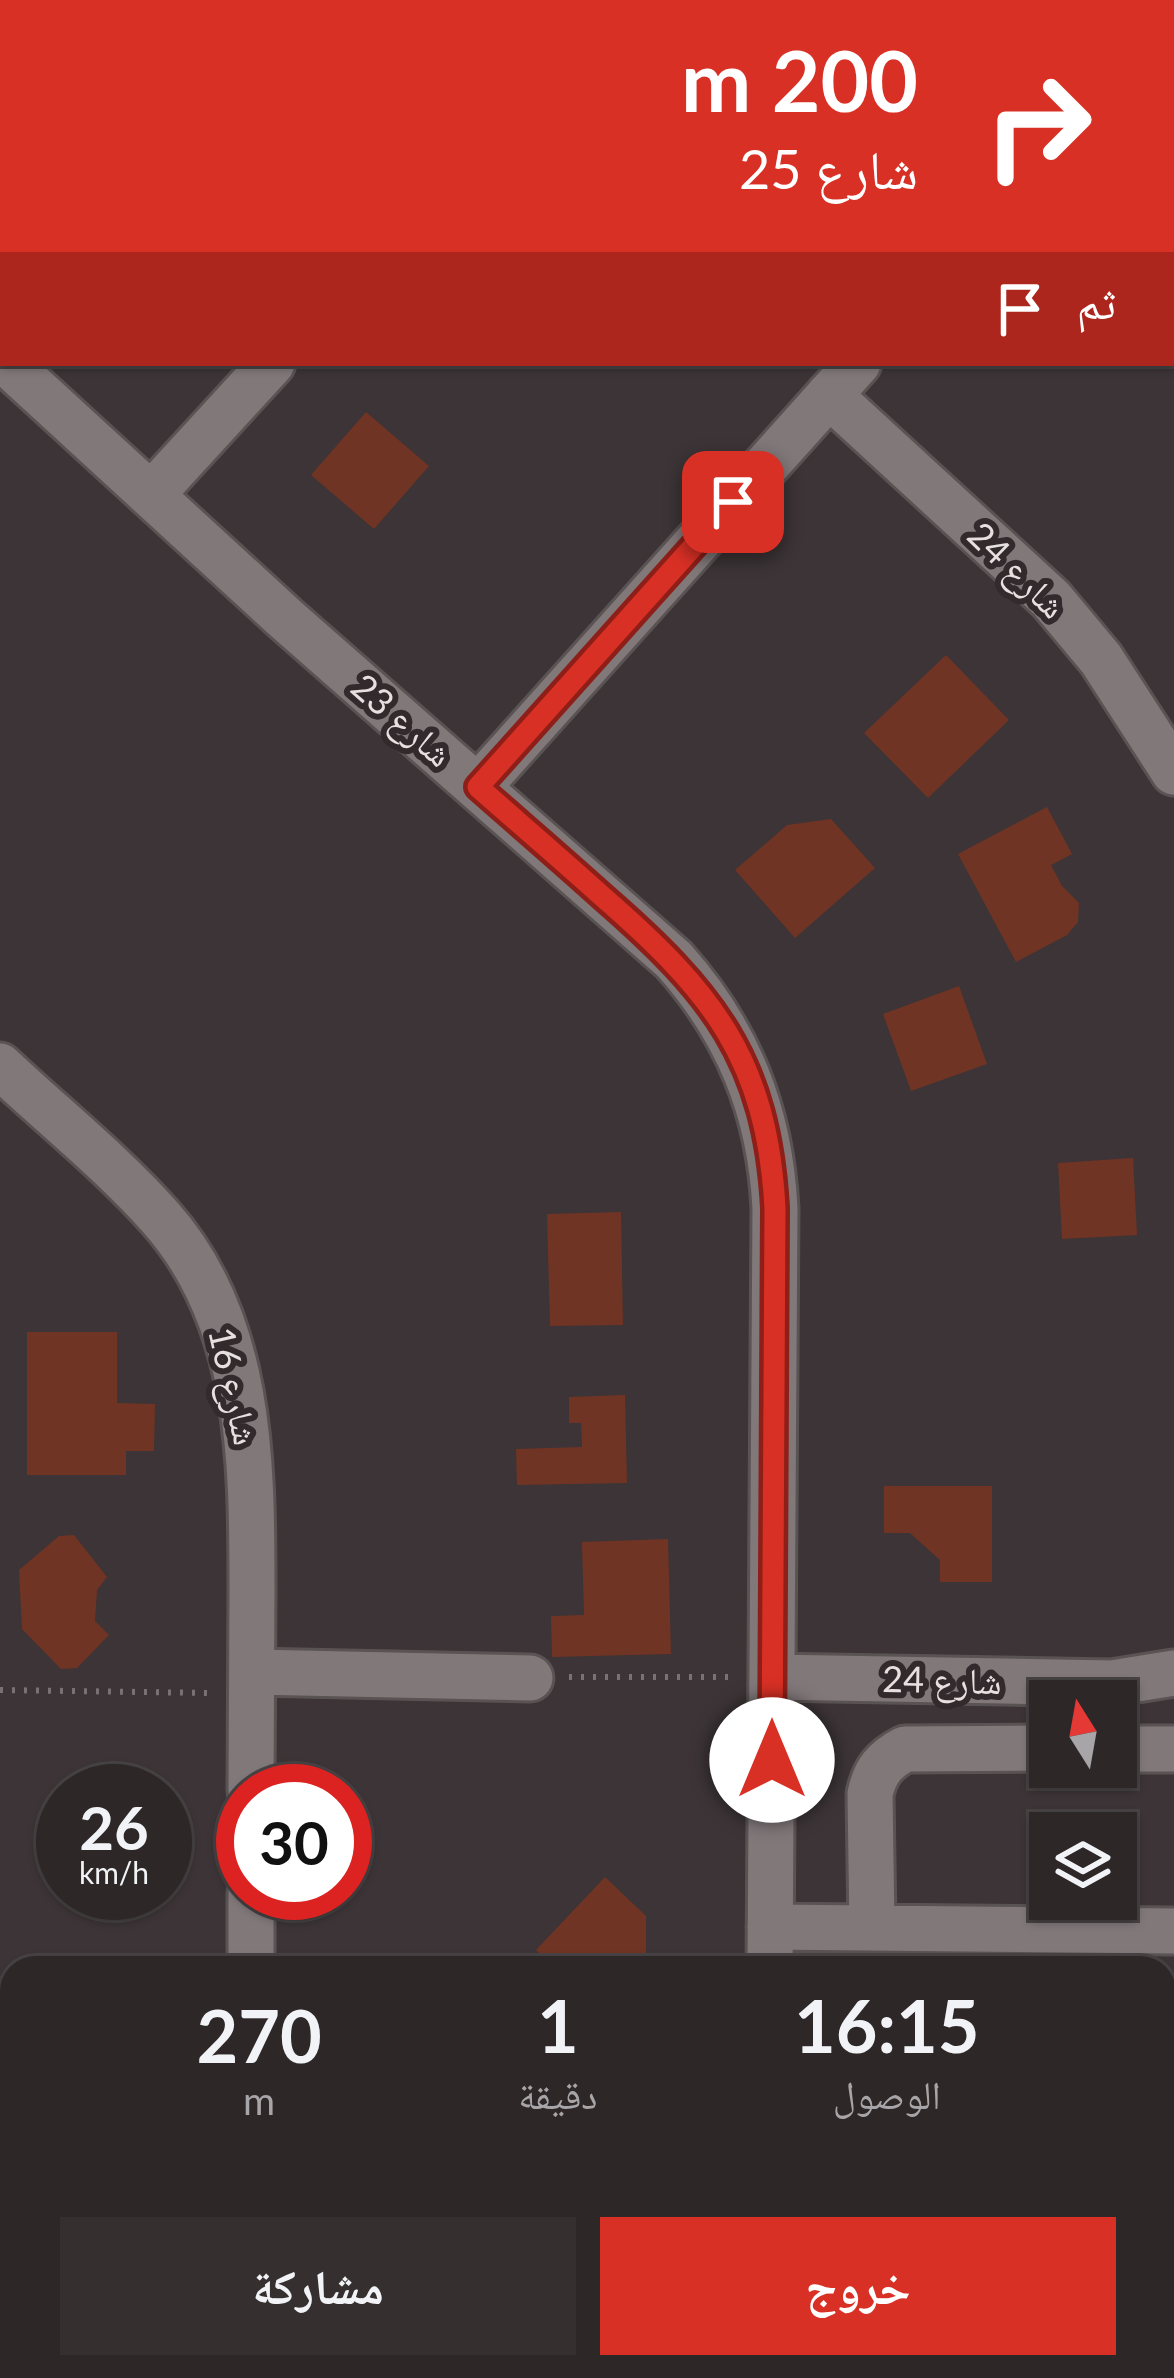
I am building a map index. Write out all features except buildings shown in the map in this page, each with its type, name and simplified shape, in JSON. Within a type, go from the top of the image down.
[{"type":"street","name":"شارع 23","points":[[10,366],[674,959],[719,1017],[754,1087],[773,1167],[775,1208],[770,1947]]},
{"type":"street","points":[[151,495],[269,366]]},
{"type":"street","points":[[478,787],[843,379]]},
{"type":"street","name":"شارع 24","points":[[843,379],[1051,598],[1101,659],[1174,772]]},
{"type":"street","name":"شارع 16","points":[[0,1066],[161,1218],[215,1310],[241,1385],[250,1445],[251,1764]]},
{"type":"street","name":"شارع 24","points":[[1129,1680],[1174,1672]]},
{"type":"street","name":"شارع 24","points":[[772,1676],[1029,1681]]},
{"type":"street","points":[[252,1683],[530,1678]]},
{"type":"street","name":"شارع 24","points":[[1137,1687],[1174,1693]]},
{"type":"street","points":[[872,1928],[870,1794],[874,1774],[887,1758],[905,1749],[1029,1748]]},
{"type":"street","points":[[1137,1749],[1174,1749]]},
{"type":"street","points":[[251,1920],[251,1956]]},
{"type":"street","points":[[770,1947],[872,1928],[1174,1931]]},
{"type":"path","points":[[530,1678],[772,1676]]},
{"type":"path","points":[[0,1690],[252,1683]]},
{"type":"route","points":[[733,502],[478,787],[674,959],[698,987],[737,1049],[766,1126],[775,1208],[772,1760]]}]
